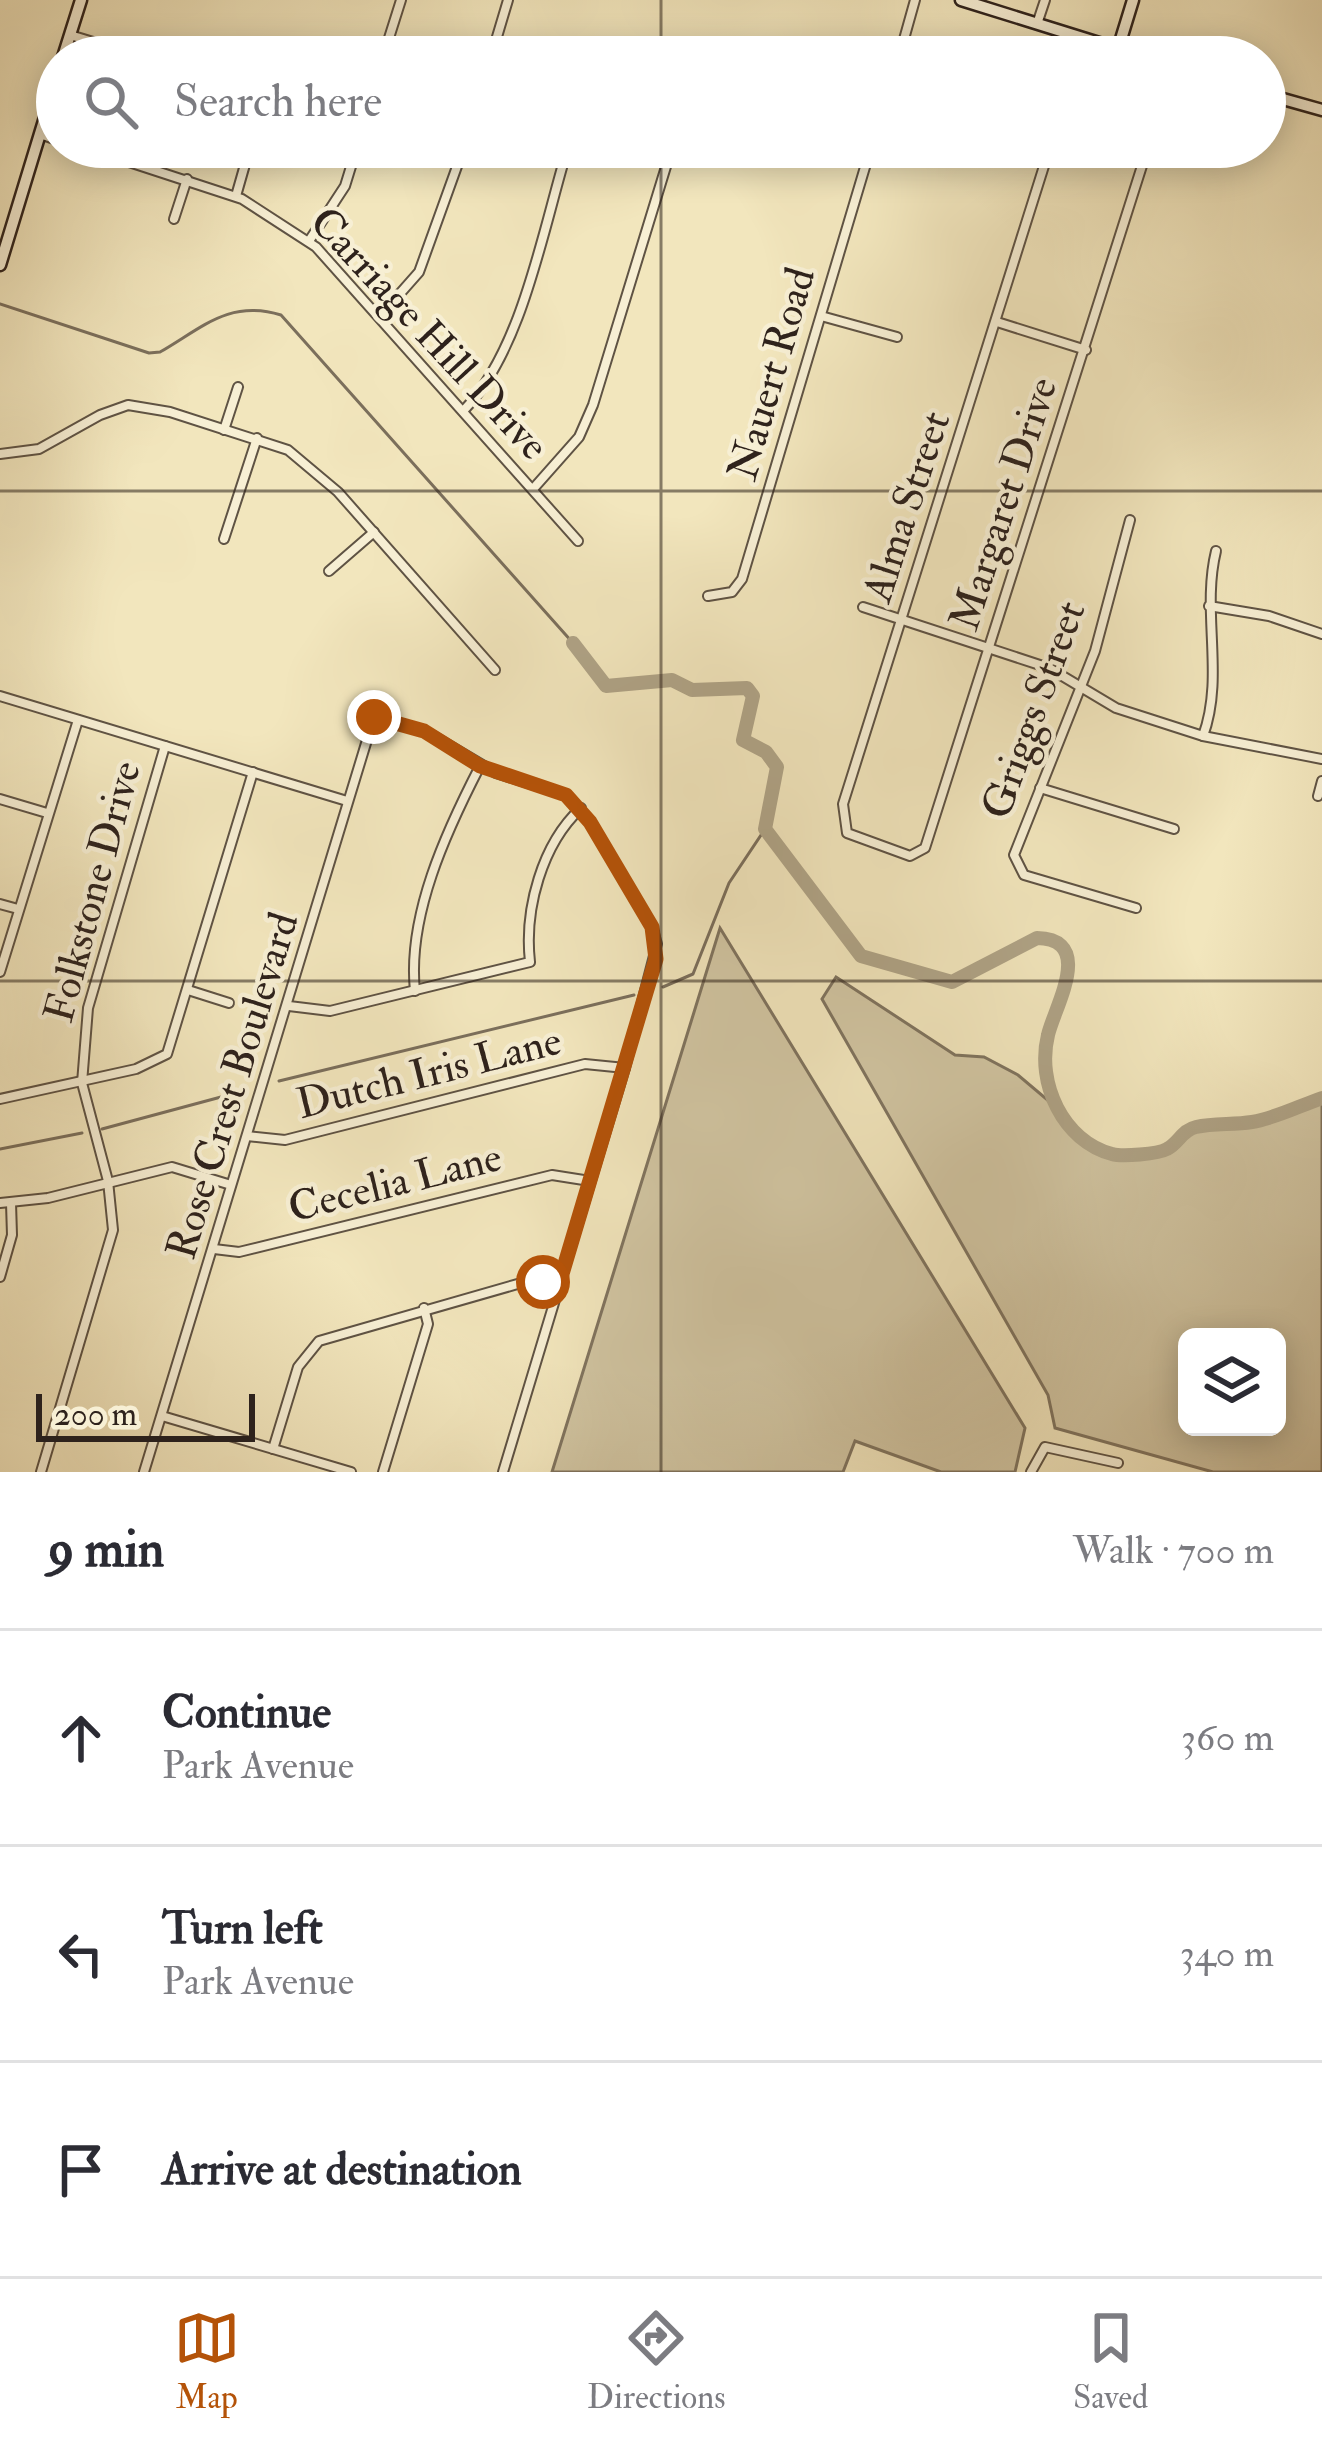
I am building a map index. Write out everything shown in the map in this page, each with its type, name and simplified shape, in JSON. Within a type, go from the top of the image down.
[{"type":"street","points":[[73,36],[81,0]]},
{"type":"street","points":[[390,36],[401,0]]},
{"type":"street","points":[[497,36],[508,0]]},
{"type":"street","points":[[905,36],[915,0]]},
{"type":"street","points":[[961,0],[1076,36]]},
{"type":"street","points":[[1037,24],[1045,0]]},
{"type":"street","points":[[1122,36],[1133,0]]},
{"type":"street","points":[[1286,100],[1322,110]]},
{"type":"street","points":[[0,265],[36,147]]},
{"type":"street","name":"Carriage Hill Drive","points":[[151,168],[236,196],[309,241],[578,541]]},
{"type":"street","points":[[236,196],[244,168]]},
{"type":"street","points":[[309,241],[345,186],[351,168]]},
{"type":"street","points":[[380,315],[419,272],[456,168]]},
{"type":"street","points":[[464,410],[491,380],[508,339],[561,168]]},
{"type":"street","points":[[533,489],[579,437],[593,405],[666,168]]},
{"type":"street","name":"Nauert Road","points":[[708,596],[732,592],[742,579],[866,168]]},
{"type":"street","name":"Alma Street","points":[[897,853],[847,833],[842,813],[1044,168]]},
{"type":"street","name":"Margaret Drive","points":[[897,853],[919,855],[925,848],[1142,168]]},
{"type":"street","points":[[174,219],[187,179]]},
{"type":"street","points":[[821,316],[897,337]]},
{"type":"street","points":[[998,322],[1086,350]]},
{"type":"street","points":[[224,430],[238,387]]},
{"type":"street","points":[[0,454],[39,449],[128,405],[170,412],[257,438],[298,456],[374,532],[495,670]]},
{"type":"street","points":[[224,539],[257,438]]},
{"type":"street","name":"Griggs Street","points":[[1130,520],[1095,651],[1014,855],[1019,871],[1136,908]]},
{"type":"street","points":[[329,571],[374,532]]},
{"type":"street","points":[[1203,736],[1213,698],[1209,607],[1216,550]]},
{"type":"street","points":[[863,607],[1049,668],[1116,708],[1203,736],[1322,759]]},
{"type":"street","points":[[1209,607],[1269,616],[1322,634]]},
{"type":"street","points":[[0,696],[347,802]]},
{"type":"street","name":"Rose Crest Boulevard","points":[[145,1472],[374,717],[424,731],[480,766]]},
{"type":"street","points":[[0,972],[79,720]]},
{"type":"street","name":"Folkstone Drive","points":[[40,1472],[108,1252],[112,1218],[108,1181],[82,1083],[88,1008],[164,746]]},
{"type":"street","points":[[415,991],[411,953],[448,830],[480,766],[554,788],[580,808],[652,927],[657,944],[625,1069],[503,1472]]},
{"type":"street","points":[[0,1099],[82,1083],[166,1054],[253,772]]},
{"type":"street","points":[[1318,796],[1322,781]]},
{"type":"street","points":[[1040,788],[1174,829]]},
{"type":"street","points":[[0,799],[47,813]]},
{"type":"street","points":[[290,1006],[330,1012],[530,962],[528,922],[553,838],[580,808]]},
{"type":"street","points":[[0,904],[18,909]]},
{"type":"street","points":[[188,990],[229,1003]]},
{"type":"street","name":"Dutch Iris Lane","points":[[247,1136],[285,1140],[585,1064],[625,1069]]},
{"type":"street","points":[[0,1277],[12,1235],[5,1203],[172,1167],[232,1186]]},
{"type":"street","name":"Cecelia Lane","points":[[214,1249],[239,1252],[552,1175],[590,1181]]},
{"type":"street","points":[[273,1449],[306,1351],[332,1333],[521,1283],[559,1284]]},
{"type":"street","points":[[382,1472],[428,1324],[424,1308]]},
{"type":"street","points":[[162,1416],[351,1472]]},
{"type":"street","points":[[1031,1472],[1046,1447],[1118,1463]]},
{"type":"shaded area","points":[[720,928],[1025,1428],[1015,1472],[941,1472],[855,1441],[843,1472],[552,1472]]},
{"type":"shaded area","points":[[836,977],[955,1055],[984,1057],[1018,1075],[1050,1102],[1065,1128],[1095,1146],[1142,1156],[1159,1154],[1185,1128],[1249,1124],[1322,1094],[1322,1472],[1213,1472],[1055,1428],[1048,1395],[822,999]]},
{"type":"waterway","points":[[0,304],[149,353],[160,352],[231,313],[281,315],[573,643]]},
{"type":"waterway","points":[[573,643],[606,686],[672,680],[692,690],[747,688],[753,696],[743,740],[766,752],[777,767],[765,829],[861,956],[952,982],[1037,938],[1055,941],[1064,950],[1067,977],[1048,1035],[1046,1072],[1057,1108],[1080,1137],[1095,1147],[1117,1155],[1156,1152],[1191,1129],[1261,1120],[1322,1098]]},
{"type":"waterway","points":[[663,987],[693,974],[729,883],[765,829]]},
{"type":"waterway","points":[[279,1081],[634,995]]},
{"type":"waterway","points":[[102,1129],[247,1090]]},
{"type":"waterway","points":[[0,1149],[82,1133]]},
{"type":"route","points":[[374,717],[424,731],[480,766],[566,795],[590,822],[652,927],[656,959],[559,1284],[543,1282]]}]
